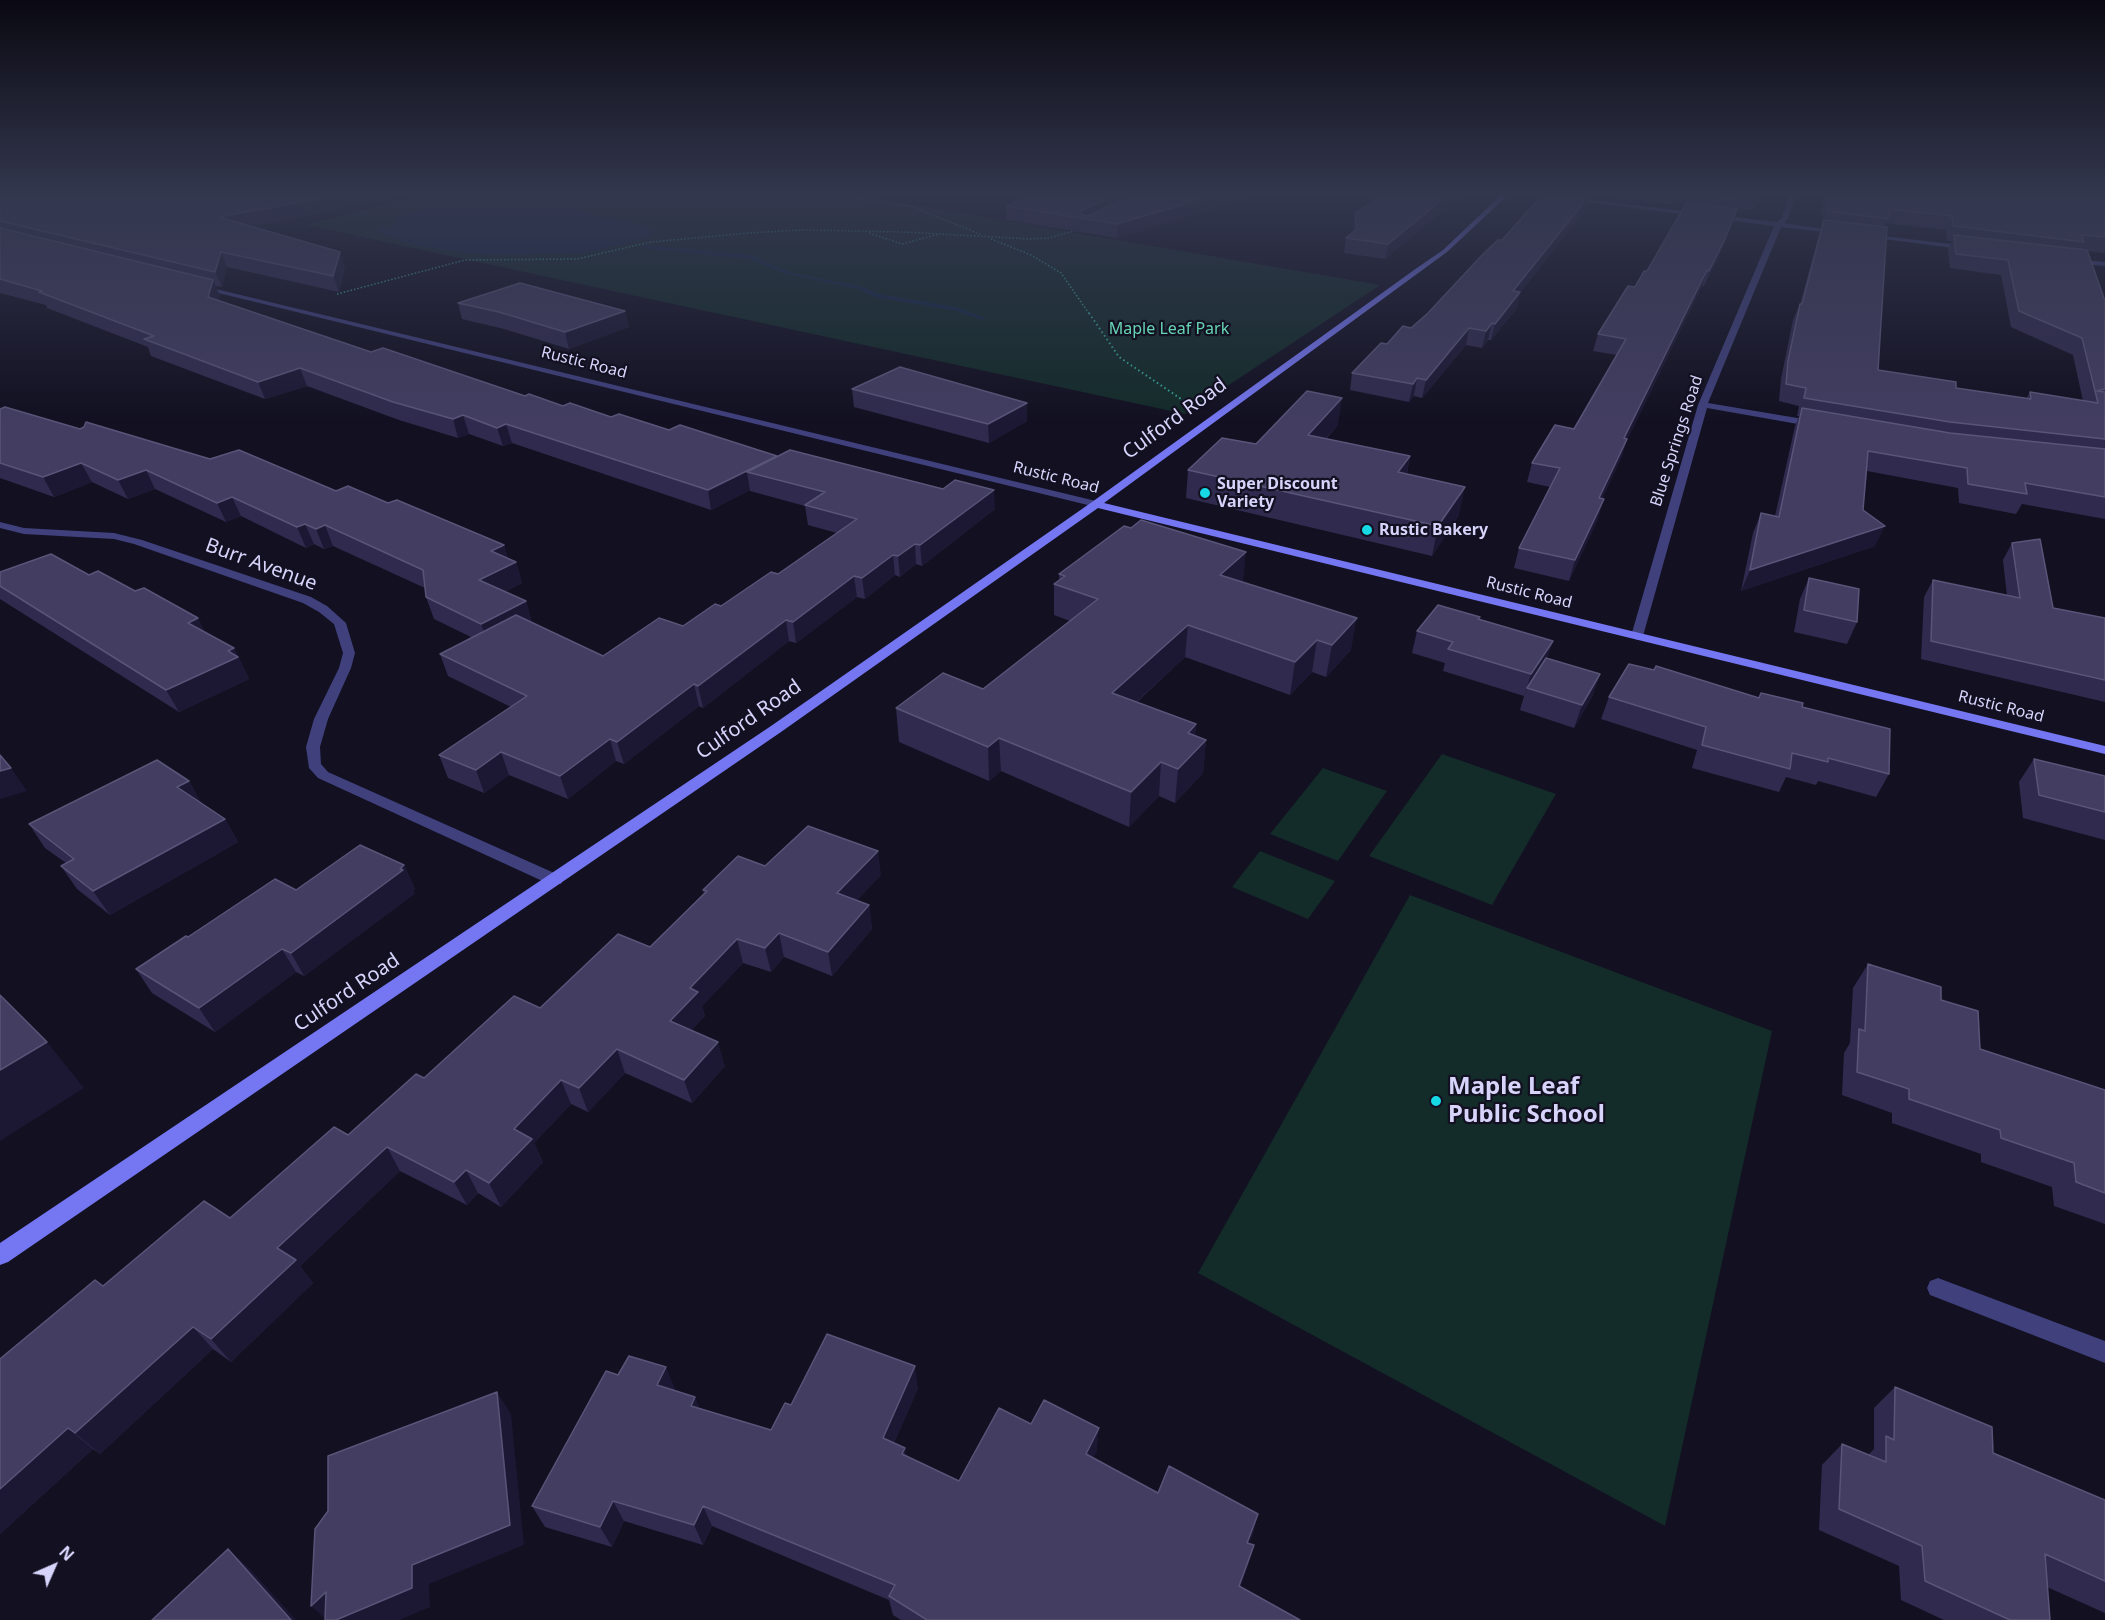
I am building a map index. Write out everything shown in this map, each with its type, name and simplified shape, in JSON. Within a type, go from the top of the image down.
[{"type":"street","name":"Culford Road","points":[[0,1255],[786,722],[1096,504],[1418,272]]},
{"type":"street","name":"Blue Springs Road","points":[[1636,636],[1703,405],[1759,272]]},
{"type":"street","name":"Rustic Road","points":[[184,283],[2105,750]]},
{"type":"street","points":[[1703,405],[1826,426]]},
{"type":"street","name":"Burr Avenue","points":[[0,525],[24,531],[114,536],[138,542],[307,600],[323,609],[340,623],[349,653],[345,668],[321,719],[313,747],[314,765],[323,775],[555,880]]},
{"type":"street","points":[[1938,1287],[2105,1352]]},
{"type":"path","points":[[287,308],[422,272]]},
{"type":"path","points":[[1059,272],[1119,357],[1170,394],[1218,415]]},
{"type":"green space","name":"Maple Leaf Park","points":[[523,272],[1302,272],[1380,285],[1185,414]]},
{"type":"green space","points":[[1442,754],[1556,794],[1492,905],[1369,856]]},
{"type":"green space","points":[[1323,768],[1387,791],[1338,861],[1270,834]]},
{"type":"green space","points":[[1260,851],[1335,881],[1308,919],[1232,887]]},
{"type":"green space","points":[[1410,895],[1772,1031],[1665,1526],[1198,1273]]},
{"type":"building","points":[[0,272],[179,272],[213,280],[208,297],[371,352],[383,348],[525,396],[529,394],[563,406],[570,403],[611,417],[619,414],[669,430],[680,425],[777,456],[708,490],[506,424],[497,428],[463,415],[453,419],[393,402],[300,368],[258,382],[144,339],[154,336],[39,292],[42,291],[0,279]]},
{"type":"building","points":[[312,272],[334,272],[333,276]]},
{"type":"building","points":[[1467,272],[1529,272],[1513,291],[1520,292],[1495,324],[1492,323],[1486,331],[1469,328],[1426,380],[1417,378],[1413,384],[1352,373],[1381,343],[1387,344],[1403,326],[1411,328]]},
{"type":"building","points":[[1644,272],[1706,272],[1624,438],[1627,439],[1599,498],[1604,499],[1575,560],[1519,548],[1560,468],[1532,463],[1555,425],[1574,429],[1626,339],[1598,334],[1628,286],[1635,287]]},
{"type":"building","points":[[1810,272],[1884,272],[1878,370],[1956,382],[1956,388],[2031,399],[2030,392],[2098,403],[2082,338],[2019,311],[2011,272],[2095,272],[2105,301],[2105,389],[2097,391],[2105,392],[2105,439],[1950,422],[1804,398],[1806,388],[1786,384],[1788,361],[1800,304],[1802,304]]},
{"type":"building","points":[[520,283],[625,311],[565,332],[499,312],[458,303]]},
{"type":"building","points":[[900,367],[1027,403],[988,424],[852,389]]},
{"type":"building","points":[[1307,391],[1342,398],[1308,435],[1410,456],[1398,472],[1465,487],[1438,526],[1188,470],[1222,438],[1256,444]]},
{"type":"building","points":[[5,407],[80,429],[86,422],[210,459],[239,450],[336,491],[348,486],[388,503],[397,500],[504,545],[491,551],[516,562],[479,580],[526,601],[481,624],[426,597],[423,570],[325,525],[316,529],[305,524],[297,527],[232,497],[217,503],[146,470],[118,480],[81,463],[43,477],[0,463],[0,409]]},
{"type":"building","points":[[1802,408],[1950,433],[2105,449],[2105,497],[2025,483],[2027,494],[1968,484],[1967,468],[1868,451],[1863,510],[1885,526],[1750,570],[1761,513],[1779,517]]},
{"type":"building","points":[[790,450],[943,489],[955,480],[994,490],[920,545],[915,544],[898,556],[893,555],[862,578],[854,576],[793,622],[786,620],[698,686],[694,684],[617,742],[610,739],[560,776],[501,752],[476,770],[439,755],[527,696],[440,654],[516,615],[603,656],[659,618],[683,626],[715,604],[721,606],[771,572],[778,574],[857,519],[805,505],[825,492],[747,472]]},
{"type":"building","points":[[1141,520],[1246,552],[1220,575],[1357,618],[1332,645],[1317,640],[1295,662],[1188,625],[1112,693],[1196,724],[1188,733],[1206,740],[1178,769],[1161,762],[1131,792],[999,738],[988,747],[896,708],[943,673],[983,689],[1098,599],[1054,584],[1065,576],[1059,574],[1124,526],[1131,528]]},
{"type":"building","points":[[2040,539],[2053,608],[2105,618],[2105,680],[1931,641],[1933,580],[2020,598],[2012,543]]},
{"type":"building","points":[[51,554],[89,575],[98,571],[135,591],[144,588],[198,618],[188,623],[234,648],[228,651],[238,657],[166,690],[0,586],[0,572]]},
{"type":"building","points":[[1809,578],[1859,589],[1857,622],[1804,610]]},
{"type":"building","points":[[1438,605],[1553,641],[1531,674],[1448,649],[1453,642],[1417,631]]},
{"type":"building","points":[[1546,658],[1600,674],[1582,705],[1527,688]]},
{"type":"building","points":[[1629,664],[1654,670],[1656,666],[1759,698],[1761,693],[1803,703],[1802,707],[1890,729],[1889,774],[1828,758],[1828,762],[1792,753],[1790,769],[1702,745],[1706,727],[1609,697]]},
{"type":"building","points":[[0,755],[11,768],[0,771]]},
{"type":"building","points":[[2034,759],[2105,776],[2105,812],[2039,795]]},
{"type":"building","points":[[157,760],[189,781],[177,787],[225,819],[93,891],[61,866],[74,859],[29,824]]},
{"type":"building","points":[[808,826],[878,851],[837,893],[869,905],[828,952],[779,933],[765,948],[737,939],[690,988],[698,992],[670,1021],[718,1042],[684,1080],[617,1049],[579,1088],[561,1080],[514,1129],[532,1139],[489,1183],[466,1170],[454,1182],[387,1147],[277,1248],[296,1260],[211,1339],[193,1327],[75,1433],[68,1428],[0,1489],[0,1359],[95,1280],[103,1286],[204,1201],[230,1218],[334,1127],[348,1135],[416,1074],[424,1078],[514,996],[540,1008],[618,934],[650,947],[707,891],[703,890],[738,856],[765,866]]},
{"type":"building","points":[[360,845],[404,865],[400,869],[403,870],[291,953],[282,949],[199,1008],[136,969],[275,879],[296,890]]},
{"type":"building","points":[[1868,964],[1941,987],[1941,1000],[1978,1011],[1980,1049],[2105,1090],[2105,1193],[2076,1182],[2074,1163],[2001,1138],[2000,1130],[1909,1099],[1909,1089],[1857,1072],[1859,1029],[1865,1031]]},
{"type":"building","points":[[0,995],[47,1042],[0,1070]]},
{"type":"building","points":[[827,1334],[915,1366],[883,1438],[905,1448],[902,1454],[959,1481],[999,1408],[1031,1424],[1044,1400],[1099,1428],[1086,1454],[1158,1493],[1169,1466],[1258,1514],[1247,1543],[1254,1545],[1239,1586],[1300,1620],[927,1620],[889,1596],[895,1585],[703,1506],[694,1525],[613,1501],[600,1527],[532,1506],[606,1371],[618,1375],[629,1356],[666,1367],[657,1385],[695,1397],[691,1406],[771,1430],[785,1403],[791,1405]]},
{"type":"building","points":[[1895,1387],[1992,1427],[1993,1453],[2105,1500],[2105,1581],[2045,1554],[2050,1620],[2010,1620],[1925,1581],[1922,1546],[1839,1509],[1842,1444],[1886,1462],[1886,1436],[1894,1440]]},
{"type":"building","points":[[497,1392],[510,1525],[412,1565],[412,1588],[336,1620],[325,1620],[326,1592],[311,1606],[315,1529],[328,1511],[328,1456]]},
{"type":"building","points":[[228,1549],[291,1620],[152,1620]]},
{"type":"waterway","points":[[784,272],[861,288],[877,296],[957,309],[982,318]]},
{"type":"place","name":"Super Discount Variety","points":[[1205,493]]},
{"type":"place","name":"Rustic Bakery","points":[[1367,530]]},
{"type":"place","name":"Maple Leaf Public School","points":[[1436,1101]]}]
